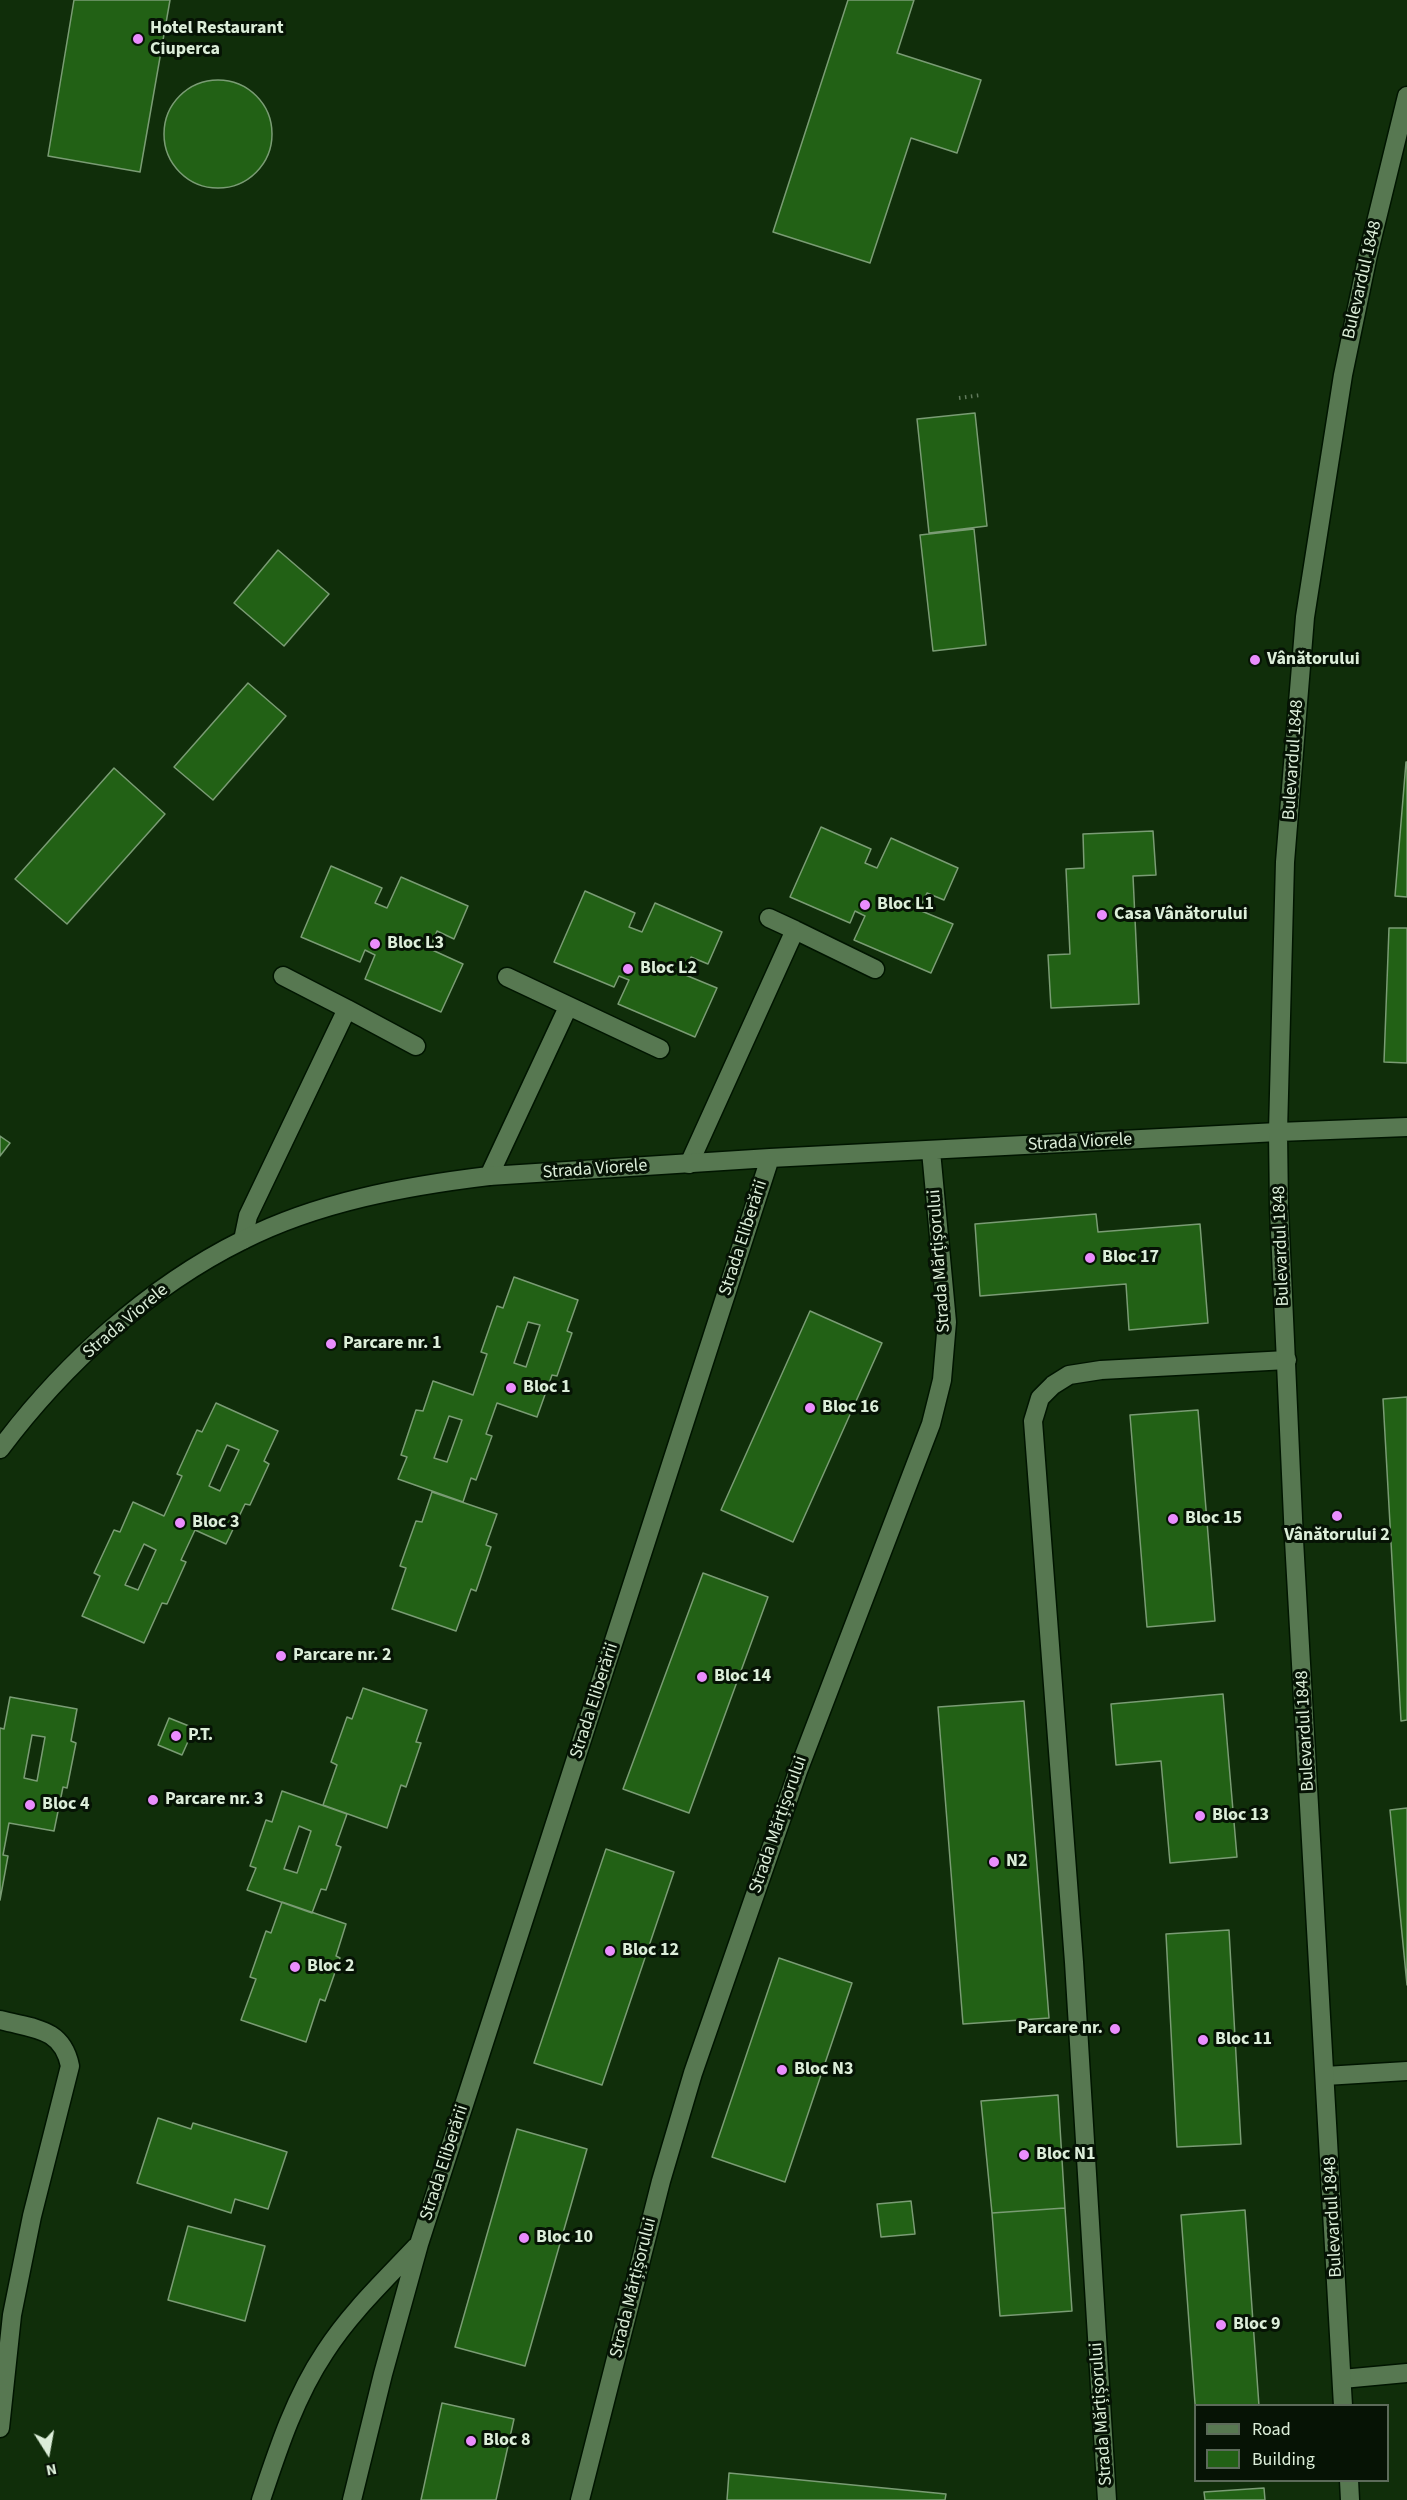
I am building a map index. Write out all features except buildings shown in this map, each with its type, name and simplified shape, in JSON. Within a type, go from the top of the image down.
[{"type":"street","name":"Bulevardul 1848","points":[[1343,2404],[1295,1552],[1278,1132],[1285,862],[1305,616],[1342,375],[1368,255],[1407,96]]},
{"type":"street","points":[[769,918],[875,969]]},
{"type":"street","points":[[689,1164],[795,930]]},
{"type":"street","points":[[283,976],[416,1046]]},
{"type":"street","points":[[507,977],[660,1049]]},
{"type":"street","points":[[489,1176],[568,1006]]},
{"type":"street","points":[[243,1239],[248,1216],[347,1009]]},
{"type":"street","name":"Strada Viorele","points":[[0,1449],[18,1425],[101,1339],[147,1300],[194,1268],[243,1239],[311,1213],[380,1194],[446,1181],[489,1176],[770,1158],[1407,1127]]},
{"type":"street","name":"Strada Mărțișorului","points":[[580,2500],[662,2181],[693,2073],[798,1771],[931,1424],[942,1380],[947,1322],[931,1151]]},
{"type":"street","name":"Strada Eliberării","points":[[352,2500],[383,2374],[419,2244],[770,1158]]},
{"type":"street","name":"Strada Mărțișorului","points":[[1107,2500],[1074,1962],[1033,1421],[1040,1398],[1053,1385],[1069,1375],[1101,1370],[1287,1360]]},
{"type":"street","points":[[0,1430],[18,1425]]},
{"type":"street","points":[[0,2020],[52,2034],[66,2049],[70,2066],[32,2216],[12,2315],[0,2428]]},
{"type":"street","points":[[1325,2076],[1407,2071]]},
{"type":"street","name":"Strada Eliberării","points":[[261,2500],[297,2402],[325,2351],[357,2311],[419,2244]]},
{"type":"street","points":[[1342,2379],[1407,2373]]},
{"type":"street","points":[[1349,2482],[1350,2500]]},
{"type":"path","points":[[959,398],[981,395]]},
{"type":"place","name":"Hotel Restaurant Ciuperca","points":[[138,39]]},
{"type":"place","name":"Vânătorului","points":[[1255,660]]},
{"type":"place","name":"Bloc L1","points":[[865,905]]},
{"type":"place","name":"Casa Vânătorului","points":[[1102,915]]},
{"type":"place","name":"Bloc L3","points":[[375,944]]},
{"type":"place","name":"Bloc L2","points":[[628,969]]},
{"type":"place","name":"Bloc 17","points":[[1090,1258]]},
{"type":"place","name":"Parcare nr. 1","points":[[331,1344]]},
{"type":"place","name":"Bloc 1","points":[[511,1388]]},
{"type":"place","name":"Bloc 16","points":[[810,1408]]},
{"type":"place","name":"Vânătorului 2","points":[[1337,1516]]},
{"type":"place","name":"Bloc 15","points":[[1173,1519]]},
{"type":"place","name":"Bloc 3","points":[[180,1523]]},
{"type":"place","name":"Parcare nr. 2","points":[[281,1656]]},
{"type":"place","name":"Bloc 14","points":[[702,1677]]},
{"type":"place","name":"P.T.","points":[[176,1736]]},
{"type":"place","name":"Parcare nr. 3","points":[[153,1800]]},
{"type":"place","name":"Bloc 4","points":[[30,1805]]},
{"type":"place","name":"Bloc 13","points":[[1200,1816]]},
{"type":"place","name":"N2","points":[[994,1862]]},
{"type":"place","name":"Bloc 12","points":[[610,1951]]},
{"type":"place","name":"Bloc 2","points":[[295,1967]]},
{"type":"place","name":"Parcare nr.","points":[[1115,2029]]},
{"type":"place","name":"Bloc 11","points":[[1203,2040]]},
{"type":"place","name":"Bloc N3","points":[[782,2070]]},
{"type":"place","name":"Bloc N1","points":[[1024,2155]]},
{"type":"place","name":"Bloc 10","points":[[524,2238]]},
{"type":"place","name":"Bloc 9","points":[[1221,2325]]},
{"type":"place","name":"Bloc 8","points":[[471,2441]]}]
